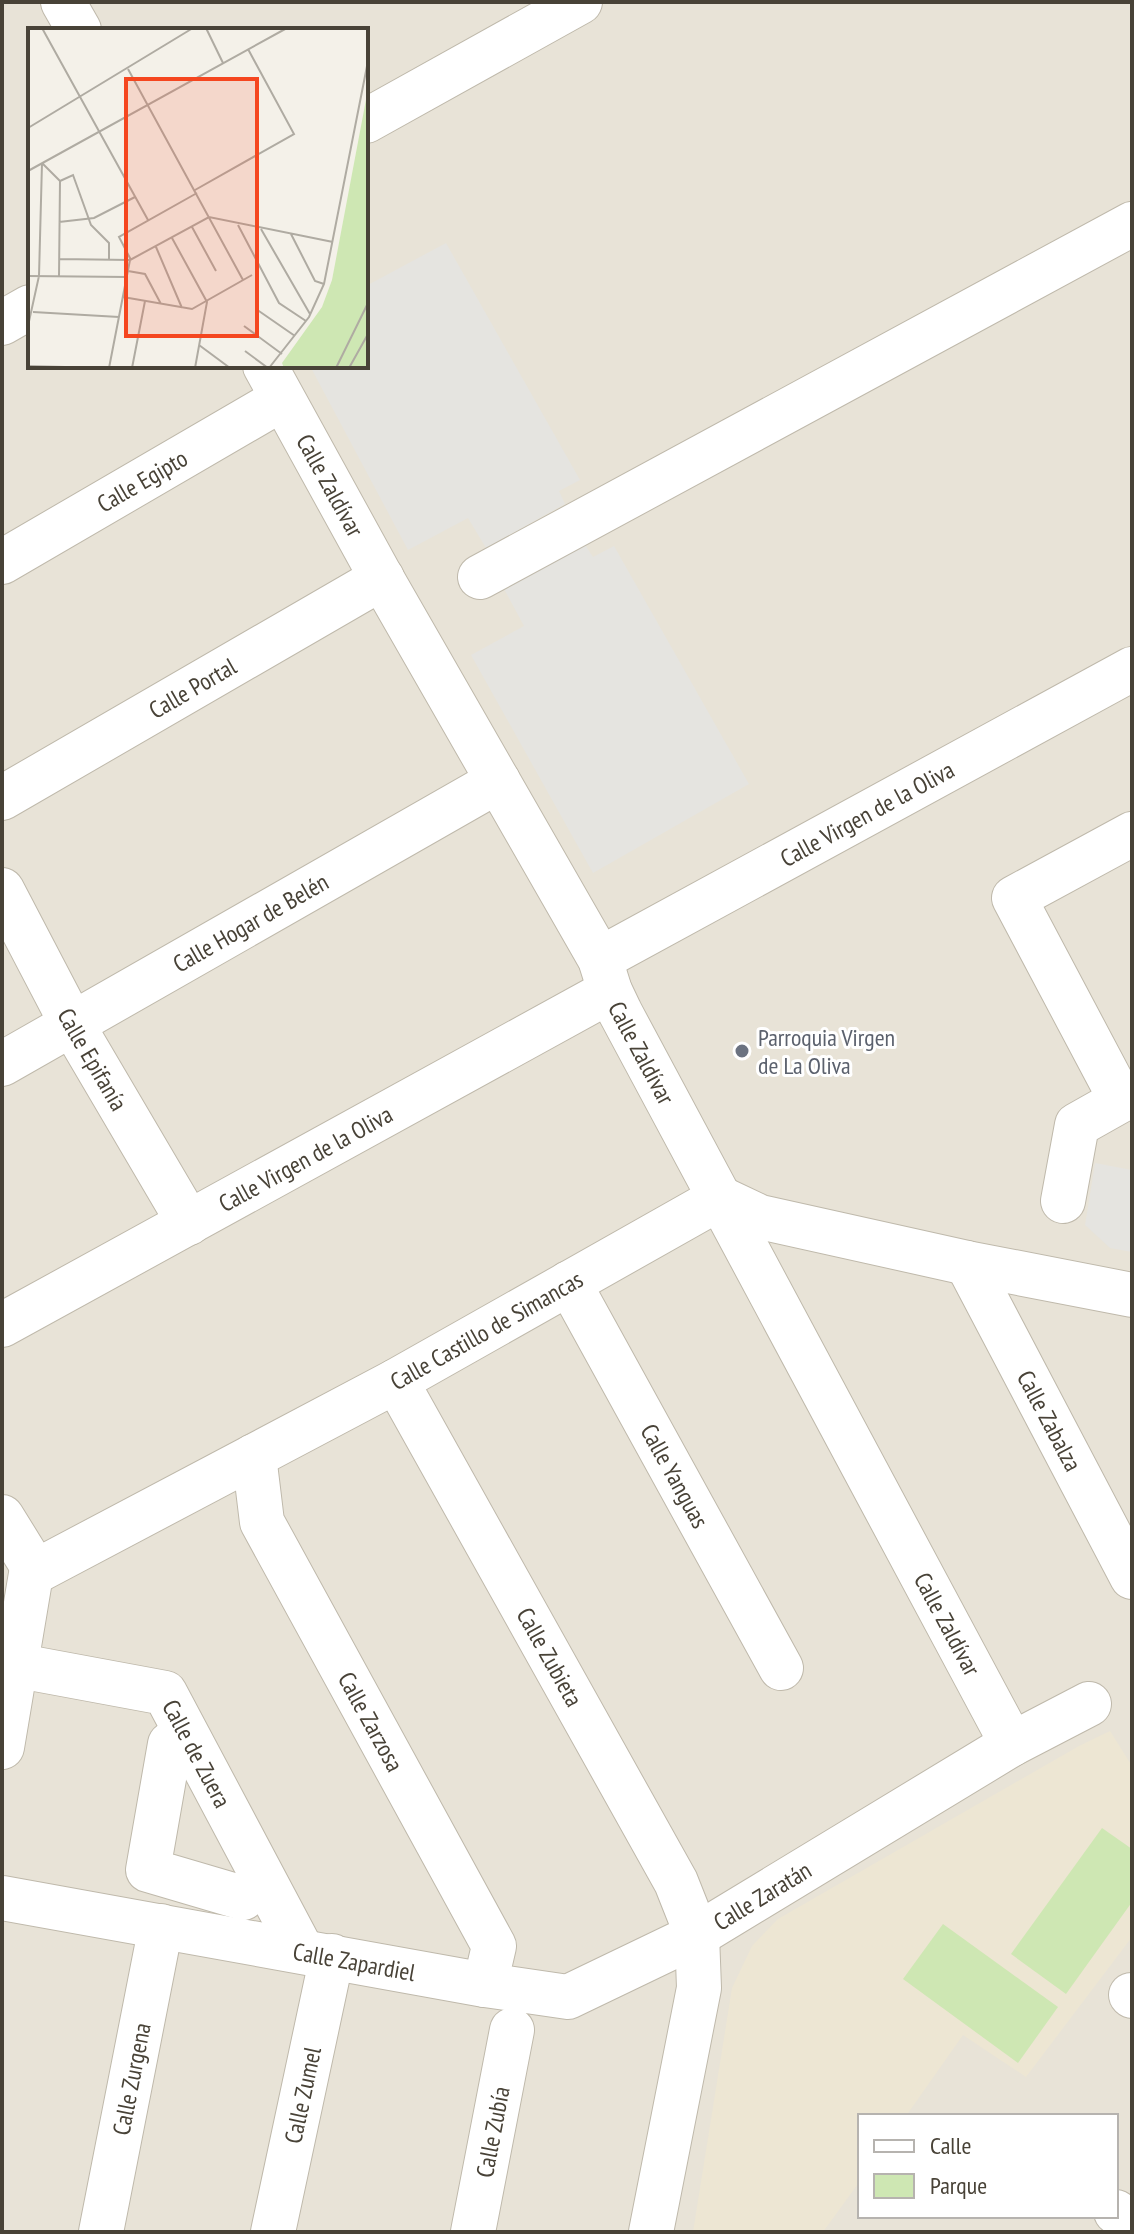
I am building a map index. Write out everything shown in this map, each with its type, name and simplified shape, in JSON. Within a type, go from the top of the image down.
[{"type":"street","points":[[63,2],[78,28]]},
{"type":"street","points":[[368,120],[580,2]]},
{"type":"street","points":[[480,577],[1132,224]]},
{"type":"street","points":[[2,323],[28,308]]},
{"type":"street","name":"Calle Egipto","points":[[2,562],[274,382]]},
{"type":"street","name":"Calle Zaldívar","points":[[274,382],[605,975],[720,1198],[1012,1744]]},
{"type":"street","name":"Calle Portal","points":[[2,798],[382,578]]},
{"type":"street","name":"Calle Virgen de la Oliva","points":[[2,1325],[189,1223],[605,975],[1132,669]]},
{"type":"street","name":"Calle Hogar de Belén","points":[[2,1064],[498,781]]},
{"type":"street","points":[[1063,1201],[1077,1125],[1126,1097],[1014,898],[1132,834]]},
{"type":"street","name":"Calle Epifanía","points":[[2,890],[72,1024],[189,1223]]},
{"type":"street","points":[[720,1198],[760,1217],[967,1263],[1132,1295]]},
{"type":"street","name":"Calle Castillo de Simancas","points":[[23,1572],[396,1381],[720,1198]]},
{"type":"street","name":"Calle Zabalza","points":[[967,1263],[1132,1577]]},
{"type":"street","name":"Calle Yanguas","points":[[569,1283],[781,1668]]},
{"type":"street","name":"Calle Zubieta","points":[[396,1381],[676,1882],[697,1935]]},
{"type":"street","name":"Calle Zarzosa","points":[[254,1456],[262,1522],[494,1946],[485,1985]]},
{"type":"street","points":[[2,1517],[23,1572],[14,1665],[4,1726]]},
{"type":"street","name":"Calle de Zuera","points":[[14,1665],[165,1693],[317,1954]]},
{"type":"street","name":"Calle Zaratán","points":[[651,2232],[699,1988],[697,1935],[1012,1744],[1089,1704]]},
{"type":"street","points":[[170,1744],[148,1870],[243,1898]]},
{"type":"street","name":"Calle Zapardiel","points":[[2,1898],[485,1985],[568,1997],[697,1935]]},
{"type":"street","name":"Calle Zurgena","points":[[101,2232],[161,1926]]},
{"type":"street","name":"Calle Zumel","points":[[273,2232],[317,1954]]},
{"type":"street","name":"Calle Zubía","points":[[473,2232],[512,2030]]},
{"type":"shaded area","points":[[2,2],[1132,2],[1132,2232],[2,2232]]},
{"type":"shaded area","points":[[446,243],[580,480],[559,491],[565,504],[486,548],[468,518],[408,550],[311,368],[368,368],[368,285]]},
{"type":"shaded area","points":[[584,543],[593,557],[614,546],[749,784],[593,873],[471,655],[524,626],[503,587]]},
{"type":"shaded area","points":[[1095,1163],[1132,1170],[1132,1252],[1110,1248],[1085,1225]]},
{"type":"shaded area","points":[[1110,1731],[1132,1766],[1132,1937],[1026,2077],[963,2035],[907,2114],[858,2114],[858,2184],[823,2232],[693,2232],[732,1988],[752,1946],[778,1919]]},
{"type":"green space","points":[[1102,1828],[1132,1849],[1132,1902],[1066,1994],[1011,1954]]},
{"type":"green space","points":[[943,1924],[1058,2007],[1018,2063],[903,1979]]},
{"type":"place","name":"Parroquia Virgen de La Oliva","points":[[742,1051]]}]
